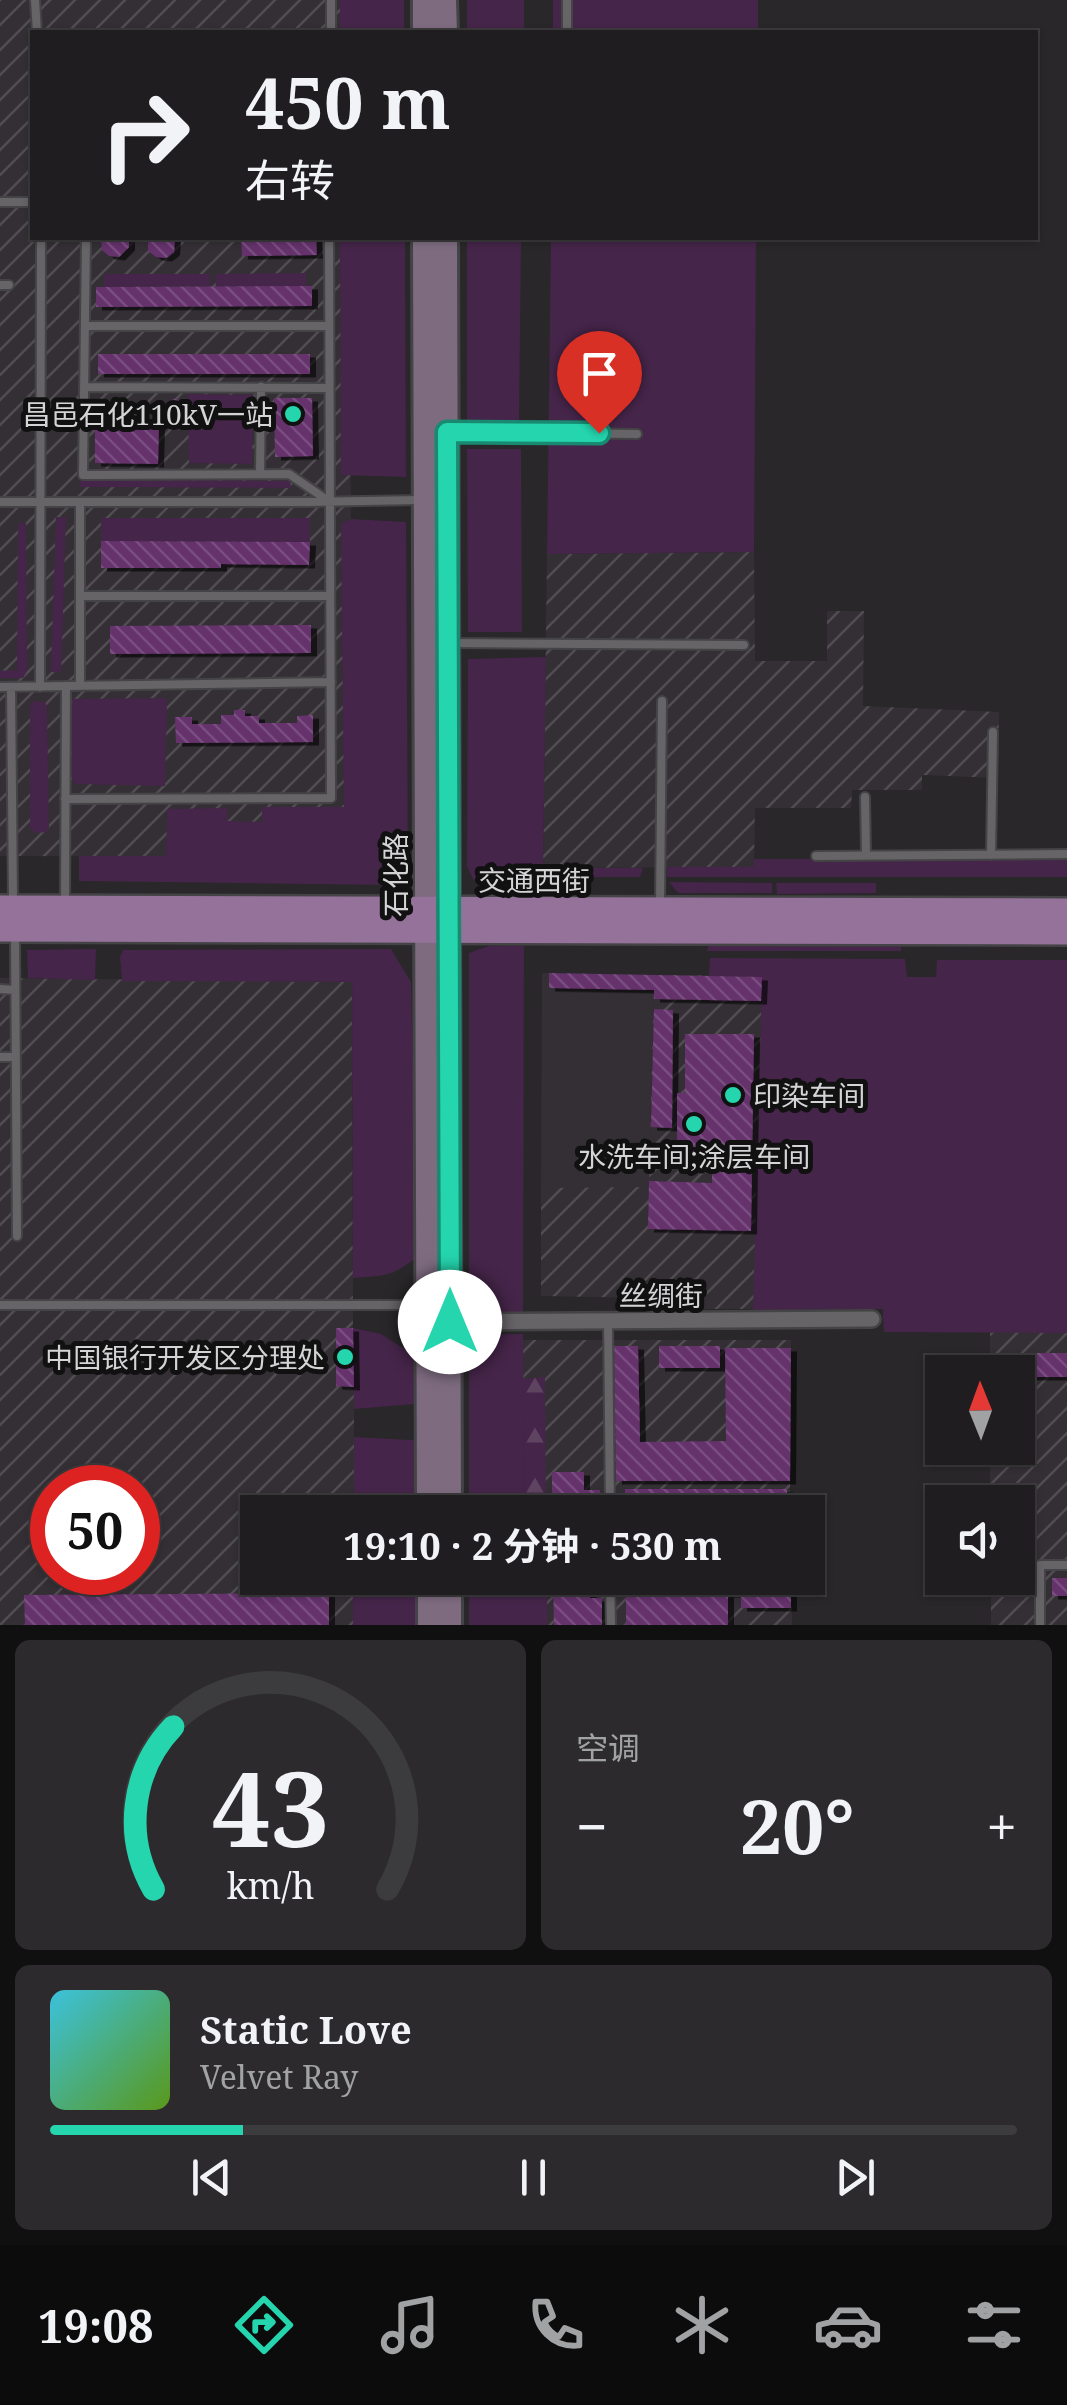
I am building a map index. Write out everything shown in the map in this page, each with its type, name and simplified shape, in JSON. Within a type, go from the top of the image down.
[{"type":"main road","points":[[424,0],[424,30]]},
{"type":"main road","points":[[446,0],[446,30]]},
{"type":"main road","name":"石化路","points":[[424,240],[424,500],[436,643]]},
{"type":"main road","name":"石化路","points":[[446,240],[447,432],[436,643],[437,920],[450,1322],[450,1495]]},
{"type":"main road","name":"交通西街","points":[[437,920],[660,910],[1067,911]]},
{"type":"main road","name":"交通西街","points":[[7,919],[437,920],[1067,932]]},
{"type":"main road","name":"石化路","points":[[428,1495],[427,1305],[437,920]]},
{"type":"main road","points":[[429,1595],[429,1625]]},
{"type":"main road","points":[[450,1595],[450,1625]]},
{"type":"street","name":"丝绸街","points":[[450,1322],[872,1319]]},
{"type":"lane","points":[[35,0],[37,30]]},
{"type":"lane","points":[[331,0],[331,30]]},
{"type":"lane","points":[[567,0],[567,30]]},
{"type":"lane","points":[[0,202],[30,202]]},
{"type":"lane","points":[[40,686],[41,240]]},
{"type":"lane","points":[[86,240],[84,475],[289,474],[330,502]]},
{"type":"lane","points":[[66,799],[331,798],[328,240]]},
{"type":"lane","points":[[85,326],[329,326]]},
{"type":"lane","points":[[84,387],[330,388]]},
{"type":"lane","points":[[260,474],[261,388]]},
{"type":"lane","points":[[447,432],[637,434]]},
{"type":"lane","points":[[0,502],[424,500]]},
{"type":"lane","points":[[80,502],[80,686]]},
{"type":"lane","points":[[80,596],[330,596]]},
{"type":"lane","points":[[436,643],[744,645]]},
{"type":"lane","points":[[0,687],[331,682]]},
{"type":"lane","points":[[65,919],[66,686]]},
{"type":"lane","points":[[12,687],[7,919],[15,990],[17,1236]]},
{"type":"lane","points":[[660,910],[662,701]]},
{"type":"lane","points":[[991,855],[993,732]]},
{"type":"lane","points":[[864,798],[866,855]]},
{"type":"lane","points":[[816,856],[1067,854]]},
{"type":"lane","points":[[0,989],[15,990]]},
{"type":"lane","points":[[0,1057],[16,1057]]},
{"type":"lane","points":[[0,1305],[427,1305]]},
{"type":"lane","points":[[608,1321],[610,1495]]},
{"type":"lane","points":[[1040,1625],[1040,1565],[1067,1565]]},
{"type":"lane","points":[[610,1595],[610,1625]]},
{"type":"shaded area","points":[[0,0],[348,0],[348,30],[30,30],[30,240],[349,240],[353,857],[0,856]]},
{"type":"shaded area","points":[[754,552],[755,661],[827,661],[827,611],[864,611],[863,706],[999,712],[998,778],[922,775],[922,790],[852,790],[851,808],[755,808],[754,867],[543,868],[547,554]]},
{"type":"shaded area","points":[[542,973],[654,975],[649,1188],[541,1188]]},
{"type":"shaded area","points":[[654,975],[1067,978],[1067,1625],[991,1625],[991,1595],[1035,1595],[1035,1485],[990,1485],[990,1465],[1035,1465],[1035,1355],[990,1355],[990,1332],[884,1332],[883,1309],[646,1309],[646,1298],[541,1296],[541,1188],[649,1187]]},
{"type":"shaded area","points":[[0,978],[352,982],[353,1328],[337,1328],[336,1385],[354,1387],[354,1495],[240,1495],[240,1595],[353,1595],[353,1625],[0,1625]]},
{"type":"shaded area","points":[[523,1340],[791,1340],[790,1495],[524,1495]]},
{"type":"shaded area","points":[[524,1595],[791,1595],[792,1625],[524,1625]]},
{"type":"green space","points":[[340,0],[404,0],[404,30],[340,30]]},
{"type":"green space","points":[[467,0],[524,0],[524,30],[467,30]]},
{"type":"green space","points":[[553,0],[758,0],[758,30],[553,30]]},
{"type":"green space","points":[[340,240],[405,240],[406,477],[341,475]]},
{"type":"green space","points":[[467,240],[521,240],[519,422],[467,423]]},
{"type":"green space","points":[[551,240],[756,240],[754,552],[547,554]]},
{"type":"green space","points":[[306,273],[306,286],[216,286],[215,274]]},
{"type":"green space","points":[[104,274],[210,274],[211,286],[104,287]]},
{"type":"green space","points":[[188,394],[253,395],[252,464],[189,463]]},
{"type":"green space","points":[[467,449],[521,449],[522,632],[468,632]]},
{"type":"green space","points":[[80,480],[290,481],[291,488],[80,487]]},
{"type":"green space","points":[[56,517],[66,517],[61,672],[51,672]]},
{"type":"green space","points":[[101,518],[310,518],[310,542],[101,541]]},
{"type":"green space","points":[[351,519],[406,522],[408,869],[401,881],[389,885],[79,881],[79,856],[166,856],[167,809],[227,808],[227,821],[262,822],[262,807],[344,807],[341,523]]},
{"type":"green space","points":[[18,523],[26,523],[27,671],[23,678],[0,678],[0,671],[17,670]]},
{"type":"green space","points":[[546,657],[543,868],[643,868],[640,877],[543,877],[542,868],[532,870],[532,887],[482,887],[467,866],[468,659]]},
{"type":"green space","points":[[167,698],[165,786],[76,784],[72,780],[73,699]]},
{"type":"green space","points":[[32,701],[45,702],[47,707],[49,827],[46,832],[35,833],[30,829]]},
{"type":"green space","points":[[754,859],[1067,859],[1067,877],[667,877],[667,867],[753,867]]},
{"type":"green space","points":[[669,882],[772,883],[772,893],[678,893]]},
{"type":"green space","points":[[776,883],[876,883],[876,893],[777,894]]},
{"type":"green space","points":[[710,940],[897,941],[901,951],[707,951]]},
{"type":"green space","points":[[489,946],[524,946],[523,1315],[469,1316],[469,953]]},
{"type":"green space","points":[[96,949],[95,980],[28,978],[27,950]]},
{"type":"green space","points":[[391,949],[411,982],[417,1257],[387,1274],[353,1278],[352,982],[122,981],[120,957],[123,950]]},
{"type":"green space","points":[[710,958],[905,959],[907,977],[936,977],[937,960],[1067,960],[1067,1333],[884,1332],[883,1309],[753,1310],[762,977],[709,976]]},
{"type":"green space","points":[[353,1328],[381,1334],[428,1364],[428,1403],[354,1409]]},
{"type":"green space","points":[[523,1334],[524,1495],[469,1495],[469,1335]]},
{"type":"green space","points":[[545,1377],[546,1495],[524,1495],[523,1379]]},
{"type":"green space","points":[[354,1437],[428,1441],[427,1495],[354,1495]]},
{"type":"green space","points":[[353,1595],[426,1595],[425,1625],[353,1625]]},
{"type":"green space","points":[[469,1595],[524,1595],[524,1625],[469,1625]]},
{"type":"green space","points":[[524,1595],[547,1595],[547,1625],[524,1625]]},
{"type":"building","points":[[101,240],[129,240],[129,247],[119,257],[102,250]]},
{"type":"building","points":[[148,240],[175,240],[174,252],[166,258],[148,251]]},
{"type":"building","points":[[241,240],[316,240],[317,255],[242,256]]},
{"type":"building","points":[[312,286],[312,306],[96,307],[96,287]]},
{"type":"building","points":[[98,354],[310,354],[310,374],[98,374]]},
{"type":"building","name":"昌邑石化110kV一站","points":[[274,398],[312,398],[313,456],[275,457]]},
{"type":"building","points":[[176,399],[186,409],[176,419],[166,409]]},
{"type":"building","points":[[95,423],[159,423],[158,464],[95,463]]},
{"type":"building","points":[[101,541],[310,542],[309,565],[101,568]]},
{"type":"building","points":[[311,625],[311,653],[110,654],[110,626]]},
{"type":"building","points":[[234,710],[245,710],[245,716],[259,716],[259,723],[297,723],[297,716],[313,715],[313,742],[176,743],[175,717],[192,717],[192,724],[221,724],[221,715],[234,715]]},
{"type":"building","points":[[549,973],[762,977],[761,1001],[654,999],[654,990],[549,988]]},
{"type":"building","points":[[654,1009],[673,1010],[672,1128],[651,1127]]},
{"type":"building","points":[[685,1034],[754,1034],[751,1231],[648,1229],[649,1181],[712,1183],[712,1155],[677,1155],[677,1093],[685,1093]]},
{"type":"building","name":"中国银行开发区分理处","points":[[336,1328],[353,1328],[354,1387],[336,1386]]},
{"type":"building","points":[[614,1346],[638,1346],[640,1442],[726,1441],[725,1348],[791,1348],[790,1481],[616,1481]]},
{"type":"building","points":[[659,1346],[720,1346],[720,1368],[659,1368]]},
{"type":"building","points":[[1067,1353],[1067,1377],[1035,1377],[1035,1355],[997,1355]]},
{"type":"building","points":[[552,1472],[584,1472],[584,1490],[600,1490],[600,1495],[552,1495]]},
{"type":"building","points":[[625,1489],[787,1489],[787,1495],[625,1495]]},
{"type":"building","points":[[1052,1578],[1067,1578],[1067,1596],[1052,1596]]},
{"type":"building","points":[[24,1595],[329,1595],[329,1625],[25,1625]]},
{"type":"building","points":[[553,1595],[602,1598],[602,1625],[554,1625]]},
{"type":"building","points":[[626,1595],[728,1595],[728,1625],[626,1625]]},
{"type":"building","points":[[741,1595],[791,1595],[791,1608],[741,1608]]},
{"type":"place","name":"昌邑石化110kV一站","points":[[293,414]]},
{"type":"place","name":"印染车间","points":[[733,1095]]},
{"type":"place","name":"水洗车间;涂层车间","points":[[694,1124]]},
{"type":"place","name":"中国银行开发区分理处","points":[[345,1357]]},
{"type":"route","points":[[450,1322],[447,432],[599,433]]}]
